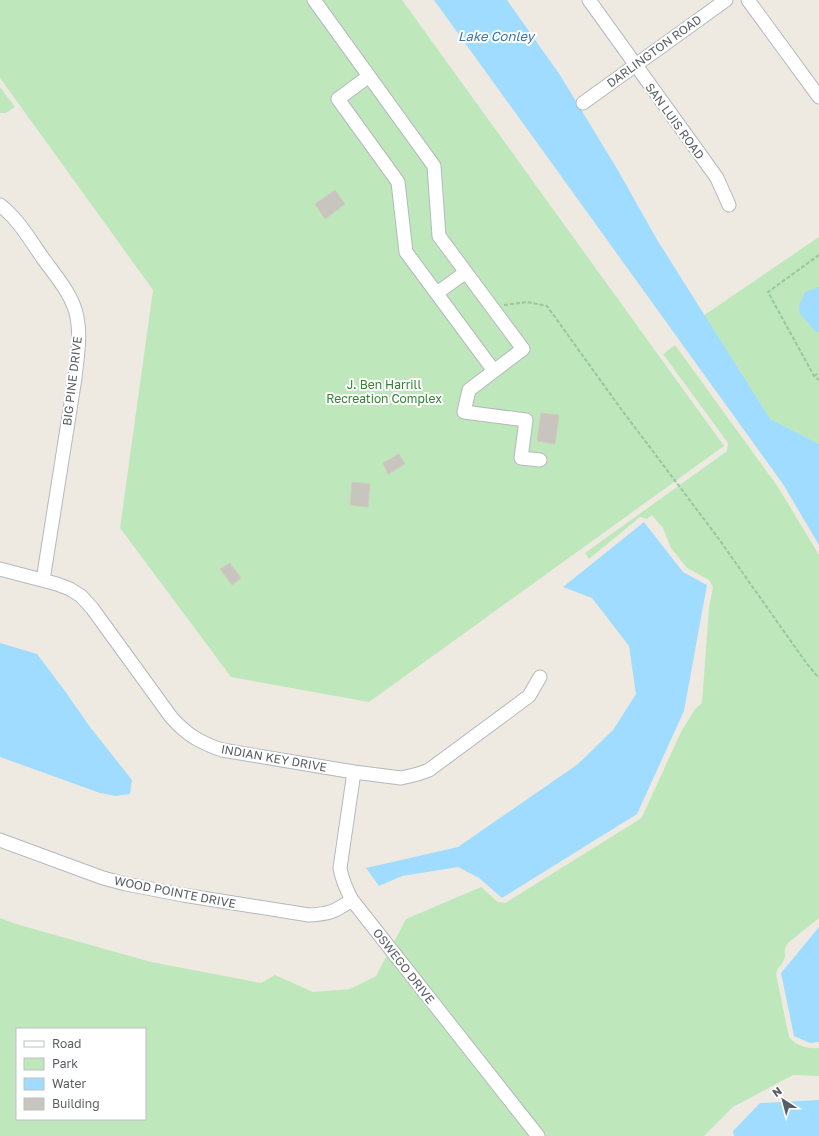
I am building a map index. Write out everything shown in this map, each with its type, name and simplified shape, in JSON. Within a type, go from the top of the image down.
[{"type":"street","points":[[314,0],[434,166],[439,236],[523,349],[469,390],[464,412],[526,420],[521,458],[540,460]]},
{"type":"street","name":"SAN LUIS ROAD","points":[[589,0],[717,178],[729,205]]},
{"type":"street","name":"DARLINGTON ROAD","points":[[583,103],[726,0]]},
{"type":"street","points":[[748,0],[819,97]]},
{"type":"street","points":[[369,76],[338,99],[398,182],[406,252],[494,371]]},
{"type":"street","name":"BIG PINE DRIVE","points":[[0,205],[16,220],[65,289],[77,316],[79,344],[43,580]]},
{"type":"street","points":[[437,294],[466,272]]},
{"type":"street","name":"INDIAN KEY DRIVE","points":[[0,569],[43,580],[70,589],[81,596],[92,608],[171,717],[180,727],[190,736],[204,744],[222,750],[354,772],[401,778],[429,770],[529,696],[540,677]]},
{"type":"street","name":"OSWEGO DRIVE","points":[[354,772],[340,868],[342,880],[352,900],[538,1136]]},
{"type":"street","name":"WOOD POINTE DRIVE","points":[[0,840],[103,878],[183,895],[310,915],[335,911],[352,900]]},
{"type":"path","points":[[819,255],[768,292],[814,376],[819,380]]},
{"type":"path","points":[[492,307],[527,302],[547,306],[621,409],[716,535],[807,664],[819,678]]},
{"type":"path","points":[[814,376],[819,373]]},
{"type":"green space","name":"J. Ben Harrill Recreation Complex","points":[[0,0],[402,0],[724,446],[369,702],[231,677],[120,528],[153,290],[0,78]]},
{"type":"green space","points":[[0,87],[15,107],[6,113],[0,113]]},
{"type":"green space","points":[[819,237],[819,444],[770,419],[694,322]]},
{"type":"green space","points":[[675,345],[778,487],[819,555],[819,918],[788,943],[785,948],[785,957],[776,974],[789,1037],[795,1043],[802,1046],[819,1048],[819,1076],[793,1075],[733,1107],[704,1136],[0,1136],[0,918],[16,924],[151,962],[261,983],[275,975],[313,992],[350,989],[376,976],[406,919],[481,887],[498,902],[505,903],[640,819],[681,732],[695,709],[702,703],[709,608],[713,587],[709,580],[687,568],[671,548],[663,528],[652,515],[647,519],[640,517],[589,559],[585,553],[727,451],[728,443],[663,354]]},
{"type":"water","name":"Lake Conley","points":[[434,0],[507,0],[560,75],[619,172],[656,238],[770,419],[819,444],[819,545],[783,484]]},
{"type":"water","points":[[819,287],[819,332],[816,332],[800,314],[799,306],[805,292]]},
{"type":"water","points":[[644,522],[683,572],[707,585],[684,711],[637,814],[502,898],[479,878],[458,867],[402,876],[379,886],[366,868],[458,847],[578,764],[613,730],[636,694],[629,646],[592,598],[563,587]]},
{"type":"water","points":[[0,643],[37,654],[90,727],[132,780],[130,794],[116,796],[100,793],[0,757]]},
{"type":"water","points":[[819,927],[819,1042],[810,1043],[794,1036],[781,973]]},
{"type":"water","points":[[819,1100],[819,1136],[734,1136],[733,1131],[760,1103]]},
{"type":"building","points":[[335,190],[345,204],[325,219],[315,204]]},
{"type":"building","points":[[541,413],[559,415],[555,444],[537,441]]},
{"type":"building","points":[[399,454],[405,464],[388,474],[383,463]]},
{"type":"building","points":[[352,482],[370,484],[368,507],[350,505]]},
{"type":"building","points":[[230,563],[241,578],[232,585],[220,569]]}]
